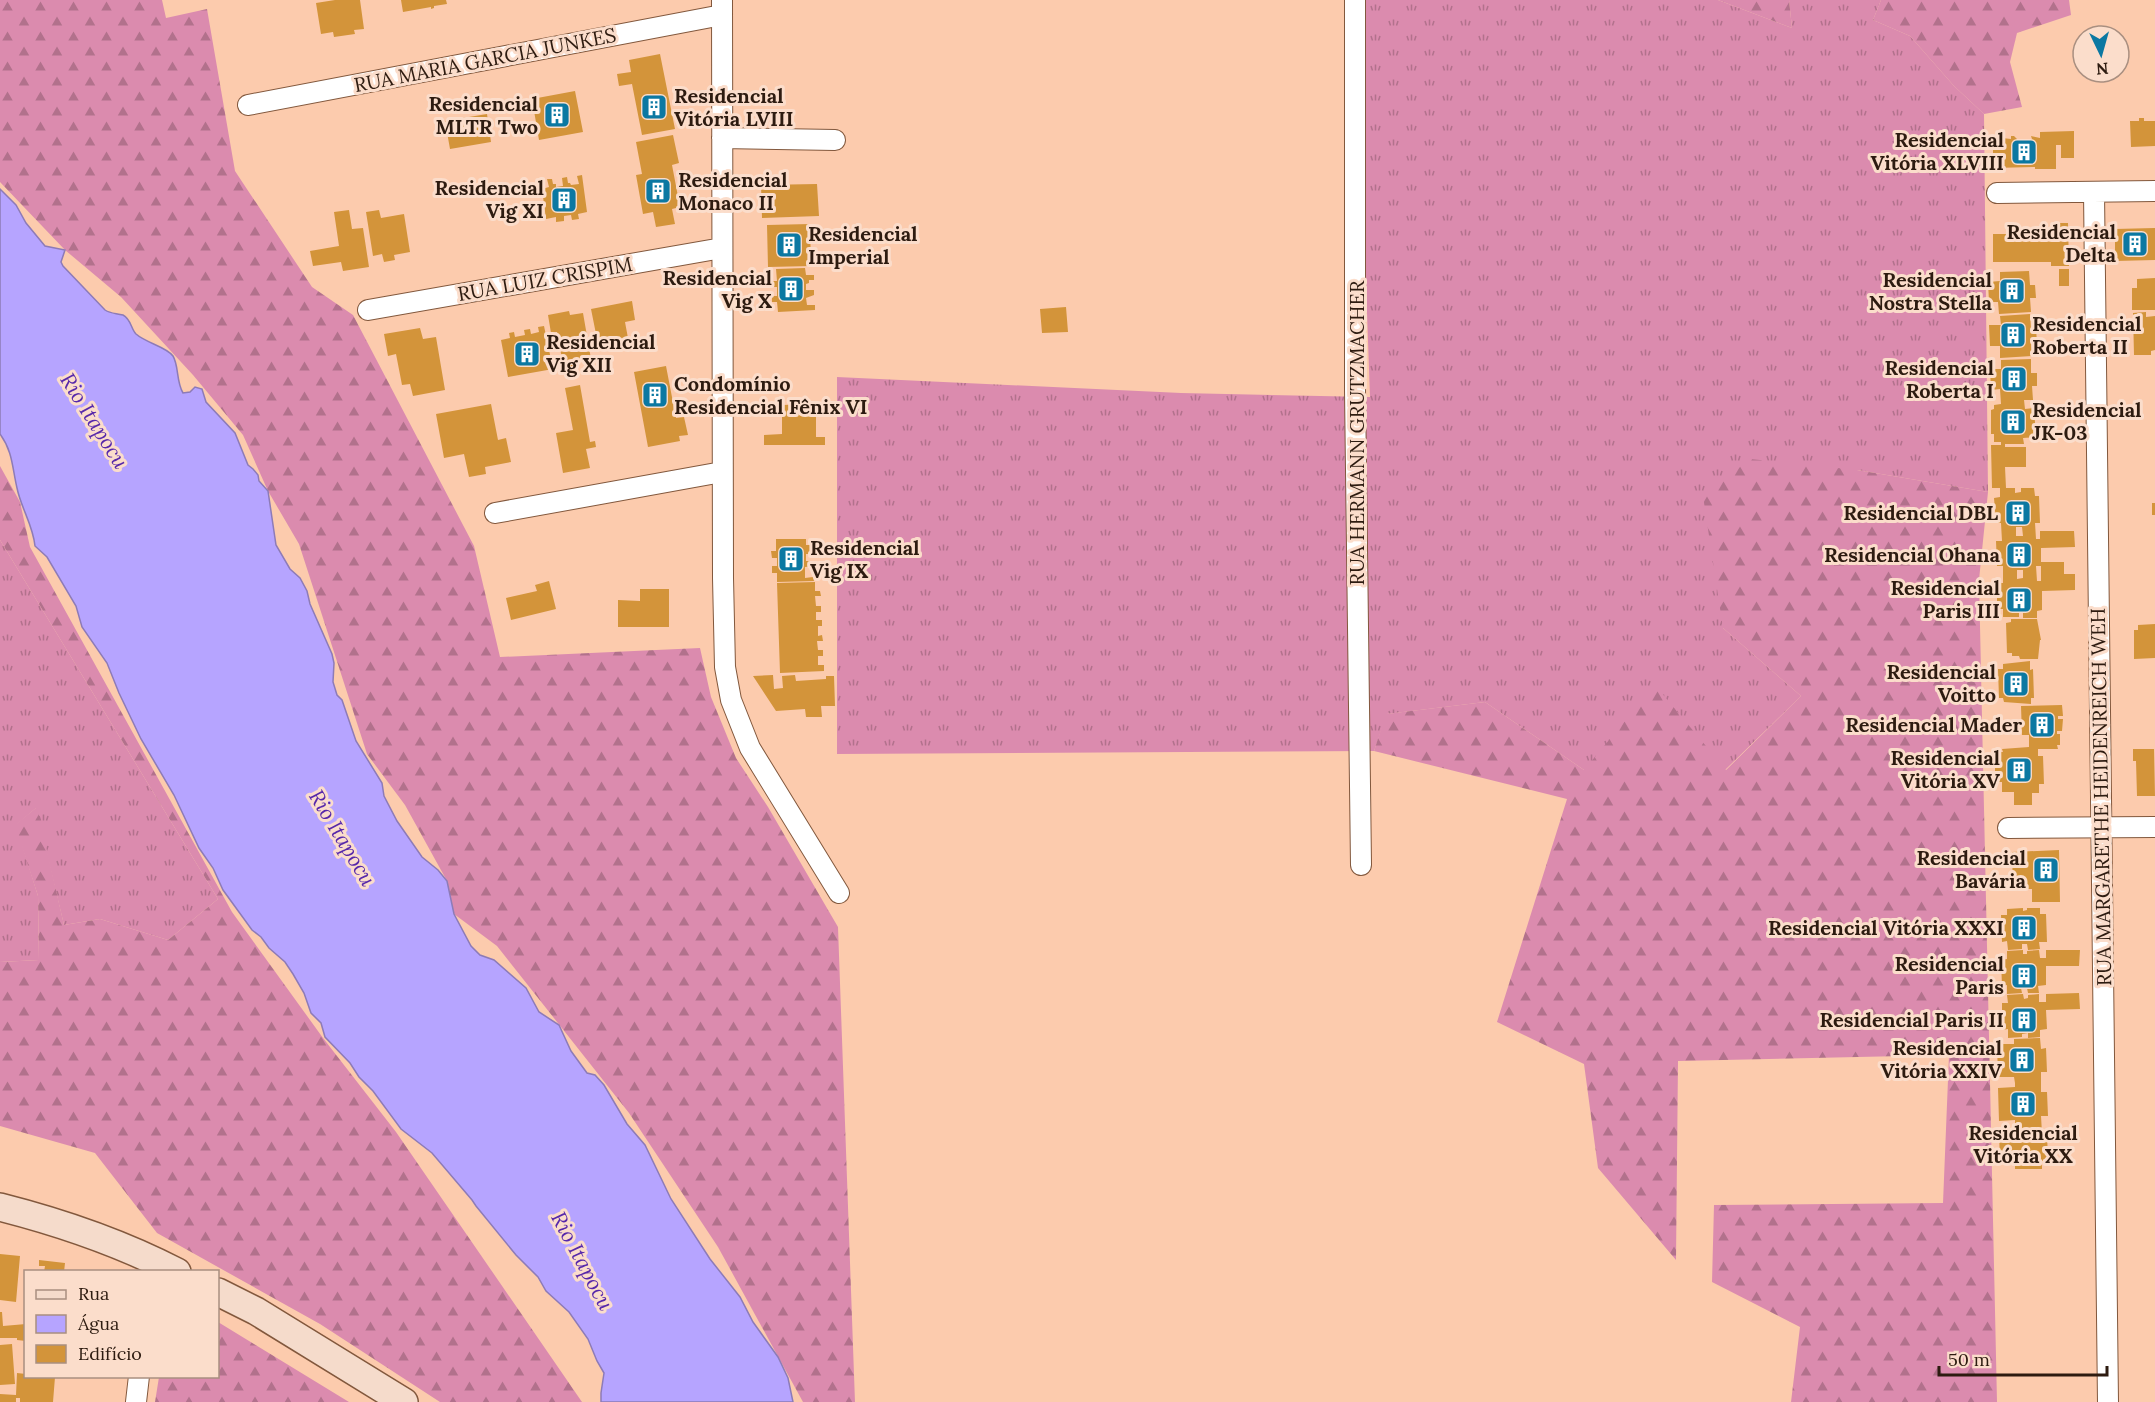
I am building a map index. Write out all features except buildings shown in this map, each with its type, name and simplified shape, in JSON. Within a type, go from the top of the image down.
[{"type":"main road","points":[[0,1207],[74,1227],[149,1265],[169,1270]]},
{"type":"main road","points":[[219,1292],[256,1311],[404,1402]]},
{"type":"street","name":"RUA HERMANN GRUTZMACHER","points":[[1354,0],[1355,390],[1361,866]]},
{"type":"street","name":"RUA MARIA GARCIA JUNKES","points":[[248,105],[722,7]]},
{"type":"street","points":[[722,7],[722,472],[725,667],[731,700],[750,748],[839,893]]},
{"type":"street","points":[[722,138],[835,140]]},
{"type":"street","points":[[1997,193],[2155,191]]},
{"type":"street","name":"RUA MARGARETHE HEIDENREICH WEH","points":[[2094,192],[2108,1402]]},
{"type":"street","name":"RUA LUIZ CRISPIM","points":[[368,310],[722,248]]},
{"type":"street","points":[[495,513],[722,472]]},
{"type":"street","points":[[2008,828],[2155,827]]},
{"type":"street","points":[[136,1402],[139,1378]]},
{"type":"green space","points":[[0,0],[162,0],[166,18],[207,9],[235,171],[312,287],[353,315],[474,546],[500,657],[700,648],[711,697],[736,758],[768,807],[838,927],[855,1402],[803,1402],[718,1247],[629,1113],[497,946],[454,914],[447,881],[405,805],[367,754],[299,544],[268,491],[243,435],[193,375],[121,297],[65,250],[0,182]]},
{"type":"green space","points":[[1356,0],[1718,0],[1792,28],[1789,0],[1881,0],[1873,20],[1910,36],[1954,86],[1984,114],[1988,492],[1857,470],[1723,628],[1801,696],[1725,770],[1584,770],[1485,702],[1387,714],[1374,751],[837,754],[837,377],[1181,393],[1370,397]]},
{"type":"green space","points":[[1718,0],[1789,0],[1792,28]]},
{"type":"green space","points":[[1881,0],[2069,0],[2071,15],[2017,33],[2010,62],[2022,107],[1984,114],[1954,86],[1910,36],[1873,20]]},
{"type":"green space","points":[[1750,459],[1857,470],[1988,492],[1979,580],[1997,1402],[1791,1402],[1800,1327],[1712,1282],[1714,1205],[1943,1203],[1949,1055],[1678,1061],[1676,1260],[1598,1168],[1584,1064],[1497,1022],[1567,799],[1374,751],[1386,714],[1485,702],[1584,770],[1655,685],[1726,770],[1801,696],[1723,628],[1703,496]]},
{"type":"green space","points":[[0,466],[20,502],[30,547],[232,912],[323,1038],[396,1132],[582,1402],[440,1402],[320,1324],[157,1233],[95,1153],[0,1126],[0,962],[39,960],[38,896],[15,825],[37,807],[64,925],[100,919],[168,940],[218,899],[0,540]]},
{"type":"green space","points":[[0,540],[218,899],[168,940],[100,919],[64,925],[36,808],[16,825],[38,896],[39,960],[0,962]]},
{"type":"green space","points":[[219,1323],[349,1402],[155,1402],[159,1378],[219,1378]]},
{"type":"water","name":"Rio Itapocu","points":[[0,189],[16,205],[26,223],[45,246],[65,250],[61,262],[63,266],[105,310],[126,317],[136,334],[173,356],[183,393],[190,392],[195,387],[202,389],[206,402],[235,433],[248,465],[258,475],[259,481],[268,491],[276,545],[290,569],[300,578],[307,591],[310,604],[332,654],[333,682],[337,695],[342,700],[356,741],[382,783],[384,796],[397,821],[422,857],[447,881],[454,914],[471,946],[480,955],[494,960],[526,988],[539,1012],[559,1025],[571,1051],[587,1073],[595,1075],[604,1085],[627,1124],[645,1145],[671,1199],[710,1259],[740,1297],[753,1322],[778,1357],[788,1378],[793,1402],[601,1402],[604,1373],[588,1339],[569,1312],[546,1291],[538,1277],[516,1255],[432,1153],[401,1129],[350,1063],[325,1037],[321,1023],[311,1013],[304,993],[285,962],[252,930],[223,890],[213,868],[199,848],[174,795],[141,739],[107,663],[82,627],[76,606],[47,557],[35,546],[19,495],[10,453],[0,434]]},
{"type":"place","name":"Residencial Vitória LVIII","points":[[654,107]]},
{"type":"place","name":"Residencial MLTR Two","points":[[557,115]]},
{"type":"place","name":"Residencial Vitória XLVIII","points":[[2024,152]]},
{"type":"place","name":"Residencial Monaco II","points":[[658,191]]},
{"type":"place","name":"Residencial Vig XI","points":[[564,200]]},
{"type":"place","name":"Residencial Delta","points":[[2135,244]]},
{"type":"place","name":"Residencial Imperial","points":[[789,245]]},
{"type":"place","name":"Residencial Vig X","points":[[791,289]]},
{"type":"place","name":"Residencial Nostra Stella","points":[[2012,291]]},
{"type":"place","name":"Residencial Roberta II","points":[[2013,335]]},
{"type":"place","name":"Residencial Vig XII","points":[[527,354]]},
{"type":"place","name":"Residencial Roberta I","points":[[2014,379]]},
{"type":"place","name":"Condomínio Residencial Fênix VI","points":[[655,395]]},
{"type":"place","name":"Residencial JK-03","points":[[2013,422]]},
{"type":"place","name":"Residencial DBL","points":[[2018,513]]},
{"type":"place","name":"Residencial Ohana","points":[[2019,555]]},
{"type":"place","name":"Residencial Vig IX","points":[[791,559]]},
{"type":"place","name":"Residencial Paris III","points":[[2019,600]]},
{"type":"place","name":"Residencial Voitto","points":[[2016,684]]},
{"type":"place","name":"Residencial Mader","points":[[2042,725]]},
{"type":"place","name":"Residencial Vitória XV","points":[[2019,770]]},
{"type":"place","name":"Residencial Bavária","points":[[2046,870]]},
{"type":"place","name":"Residencial Vitória XXXI","points":[[2024,928]]},
{"type":"place","name":"Residencial Paris","points":[[2024,976]]},
{"type":"place","name":"Residencial Paris II","points":[[2024,1020]]},
{"type":"place","name":"Residencial Vitória XXIV","points":[[2022,1060]]},
{"type":"place","name":"Residencial Vitória XX","points":[[2023,1104]]}]
